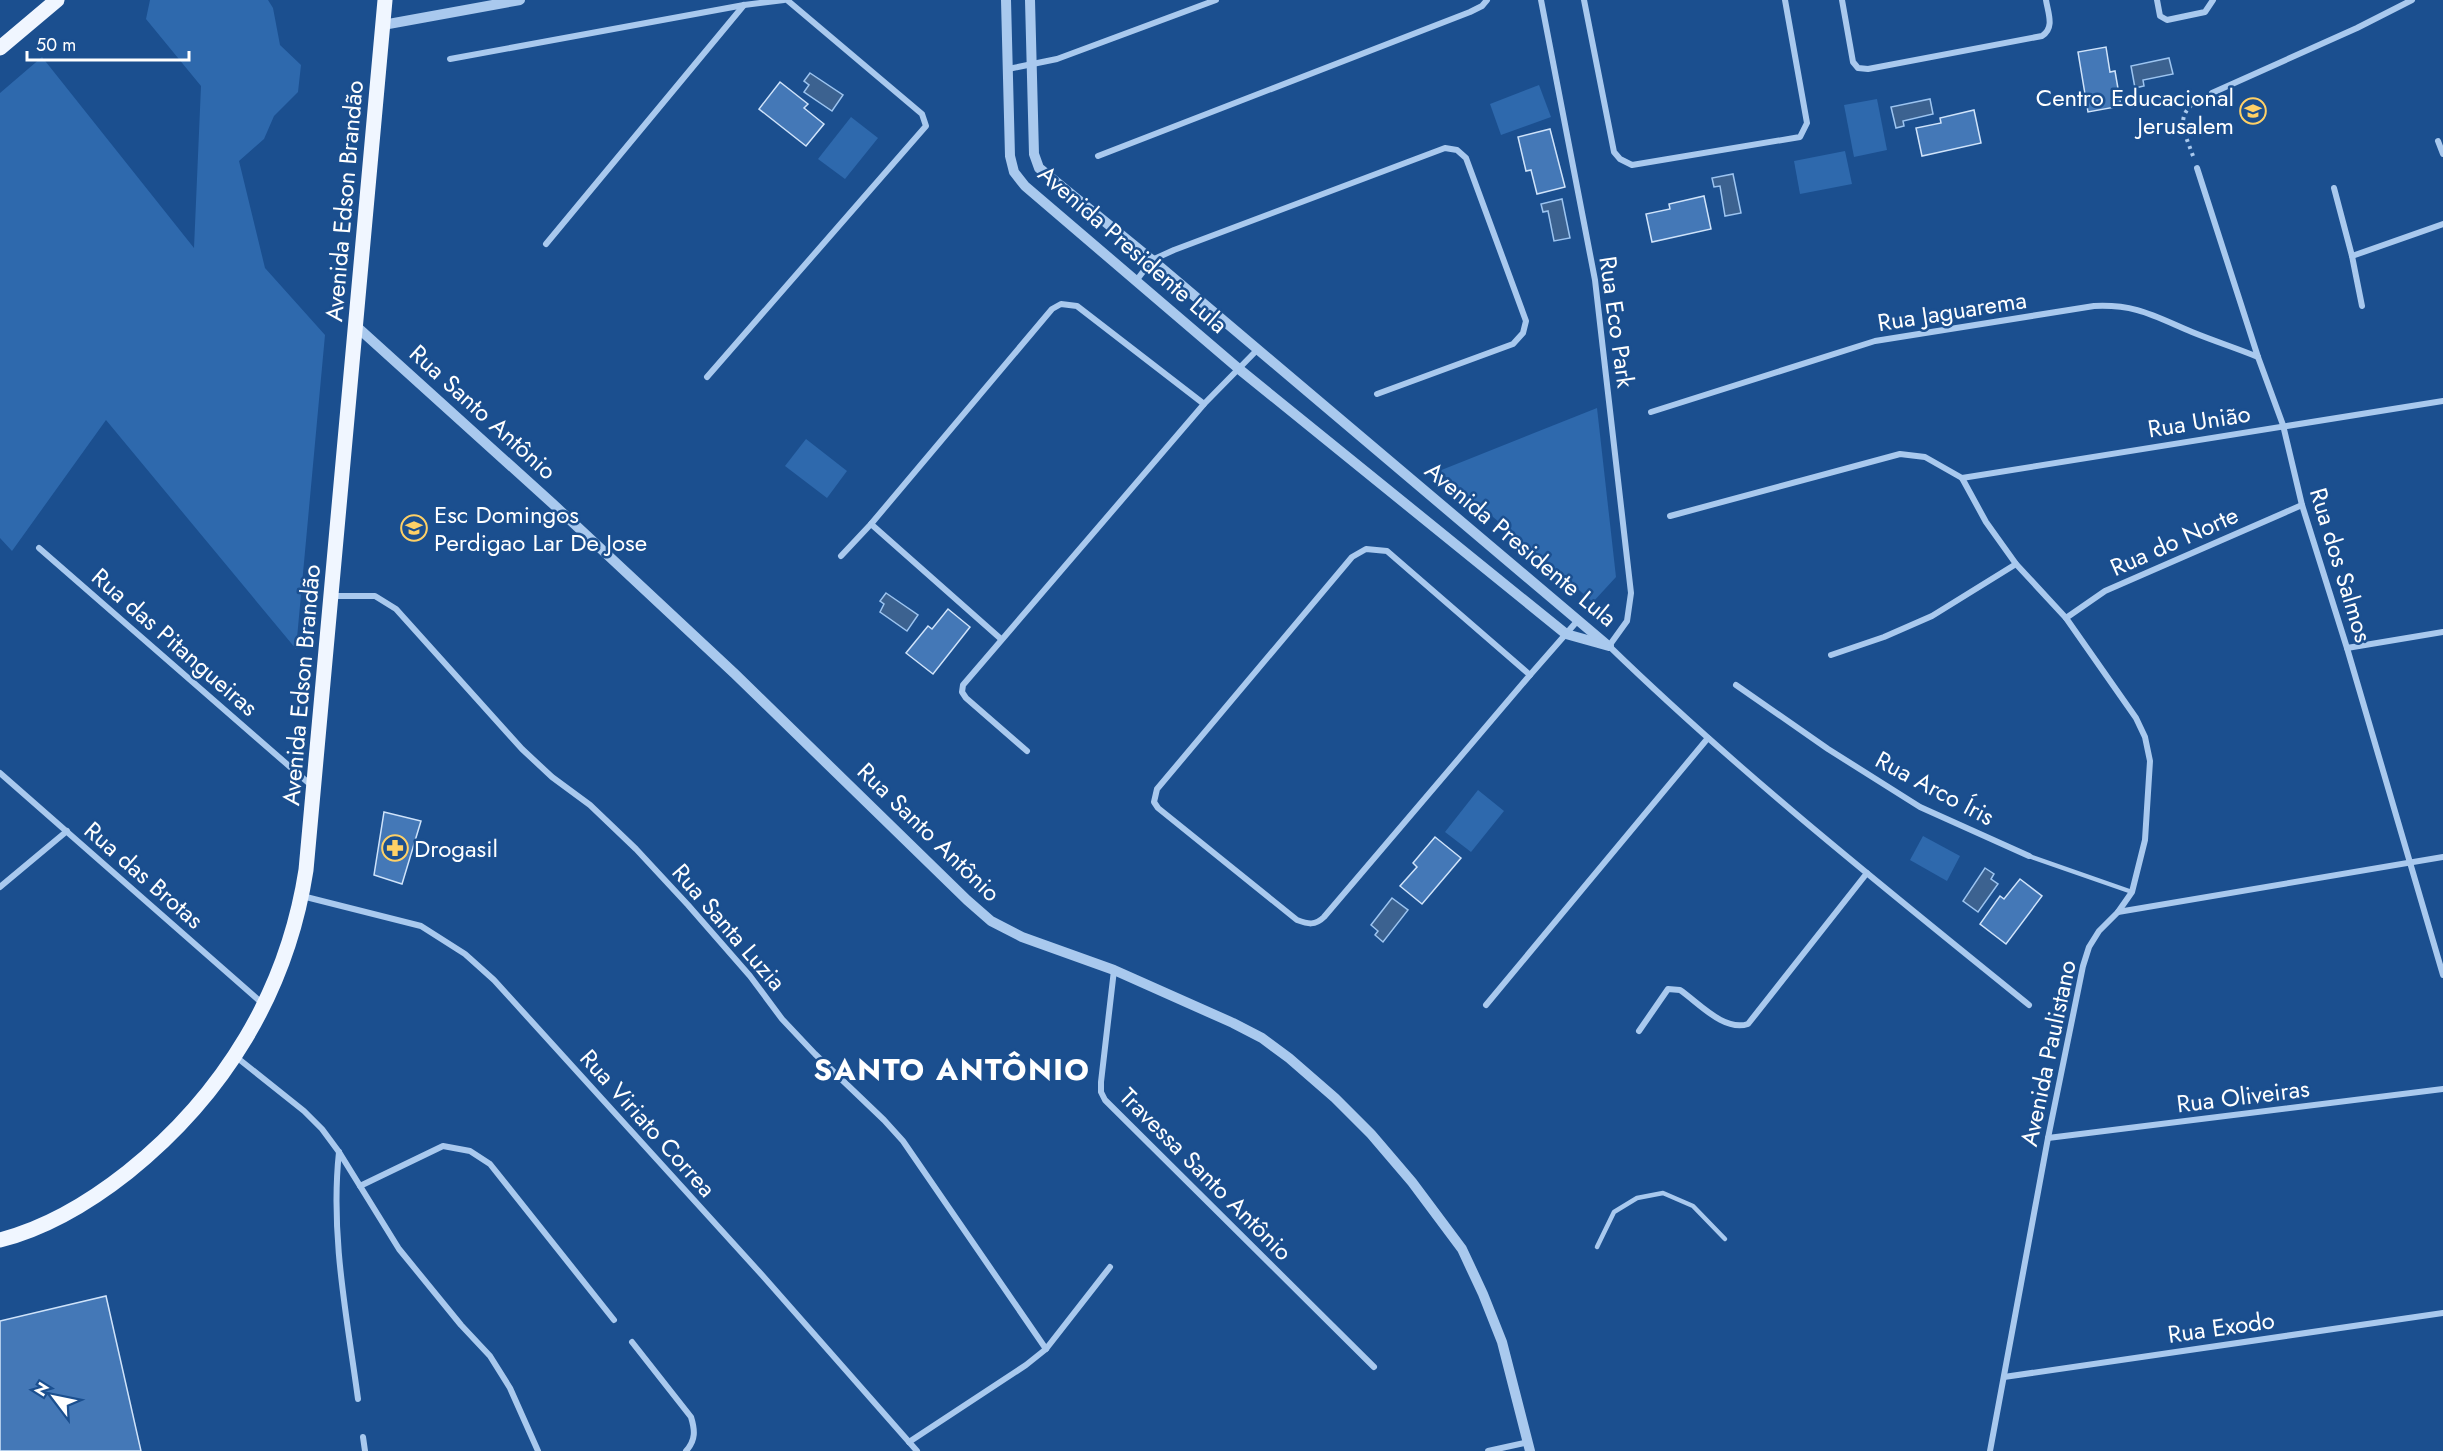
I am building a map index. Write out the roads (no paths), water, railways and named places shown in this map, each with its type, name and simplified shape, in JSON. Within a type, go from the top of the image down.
[{"type":"main road","points":[[0,48],[57,0]]},
{"type":"main road","name":"Avenida Edson Brandão","points":[[0,1240],[43,1225],[74,1209],[110,1186],[179,1127],[205,1098],[235,1056],[264,1005],[285,956],[302,896],[314,788],[385,0]]},
{"type":"street","points":[[383,26],[520,0]]},
{"type":"street","points":[[450,59],[744,5],[785,0],[922,114],[926,126],[707,376]]},
{"type":"street","name":"Avenida Presidente Lula","points":[[1006,0],[1010,156],[1014,172],[1025,186],[1239,369],[1566,634],[1609,646]]},
{"type":"street","name":"Avenida Presidente Lula","points":[[1030,0],[1034,154],[1040,168],[1609,646]]},
{"type":"street","points":[[1008,69],[1032,66],[1057,59],[1216,0]]},
{"type":"street","points":[[1098,156],[1470,12],[1482,6],[1487,0]]},
{"type":"street","name":"Rua Eco Park","points":[[1541,0],[1570,160],[1595,280],[1631,593],[1627,621],[1609,646]]},
{"type":"street","points":[[1584,0],[1614,152],[1620,159],[1632,165],[1800,137],[1807,123],[1785,0]]},
{"type":"street","points":[[1842,0],[1853,62],[1858,68],[1868,69],[2042,36],[2048,32],[2051,25],[2046,0]]},
{"type":"street","points":[[2157,0],[2160,16],[2167,20],[2205,12],[2213,0]]},
{"type":"street","points":[[2211,93],[2357,28],[2412,0]]},
{"type":"street","points":[[546,244],[744,5]]},
{"type":"street","points":[[2438,141],[2443,154]]},
{"type":"street","points":[[1136,281],[1152,260],[1445,148],[1457,150],[1466,158],[1526,321],[1523,333],[1513,344],[1377,394]]},
{"type":"street","name":"Rua dos Salmos","points":[[2197,168],[2258,357],[2283,425],[2301,505],[2347,648],[2443,975]]},
{"type":"street","points":[[2334,188],[2352,256],[2362,306]]},
{"type":"street","points":[[2352,256],[2443,224]]},
{"type":"street","points":[[841,556],[871,524],[1052,309],[1061,304],[1077,306],[1204,404]]},
{"type":"street","name":"Rua Jaguarema","points":[[1651,412],[1875,341],[2094,306],[2119,305],[2145,311],[2258,357]]},
{"type":"street","name":"Rua Santo Antônio","points":[[356,326],[553,504],[709,650],[991,921],[1022,937],[1114,970],[1233,1023],[1262,1038],[1328,1091],[1371,1134],[1437,1214],[1462,1249],[1502,1342],[1530,1446]]},
{"type":"street","points":[[1027,751],[966,698],[962,692],[963,685],[1204,404],[1258,349]]},
{"type":"street","name":"Rua União","points":[[1962,478],[2443,401]]},
{"type":"street","points":[[1670,516],[1900,454],[1925,457],[1962,478]]},
{"type":"street","name":"Avenida Paulistano","points":[[1962,478],[1986,522],[2016,564],[2066,618],[2136,718],[2145,737],[2150,761],[2145,840],[2132,892],[2118,912],[2099,931],[2089,947],[2073,1011],[1990,1451]]},
{"type":"street","name":"Rua do Norte","points":[[2066,618],[2105,591],[2301,505]]},
{"type":"street","points":[[871,524],[1001,639]]},
{"type":"street","name":"Rua das Pitangueiras","points":[[39,548],[314,788]]},
{"type":"street","points":[[1530,675],[1387,551],[1366,549],[1352,557],[1156,789],[1154,802],[1158,808],[1297,920],[1317,924],[1579,619]]},
{"type":"street","points":[[1831,655],[1884,637],[1932,616],[2016,564]]},
{"type":"street","name":"Rua Santa Luzia","points":[[331,596],[375,596],[396,609],[522,749],[552,777],[590,805],[636,849],[734,958],[782,1019],[903,1141],[1046,1349]]},
{"type":"street","points":[[2347,648],[2443,632]]},
{"type":"street","points":[[1609,646],[1708,738],[1867,873],[2029,1005]]},
{"type":"street","name":"Rua Arco Íris","points":[[1736,685],[1828,749],[1920,807],[2029,856]]},
{"type":"street","points":[[1486,1005],[1708,738]]},
{"type":"street","name":"Rua das Brotas","points":[[0,773],[264,1005]]},
{"type":"street","points":[[0,887],[67,831]]},
{"type":"street","points":[[2118,912],[2443,857]]},
{"type":"street","points":[[1639,1031],[1668,989],[1673,988],[1680,990],[1728,1025],[1739,1027],[1748,1024],[1867,873]]},
{"type":"street","name":"Rua Viriato Correa","points":[[302,896],[421,926],[465,954],[494,980],[762,1275],[916,1451]]},
{"type":"street","name":"Travessa Santo Antônio","points":[[1114,970],[1101,1082],[1101,1092],[1105,1100],[1374,1367]]},
{"type":"street","points":[[235,1056],[304,1111],[322,1129],[339,1152],[399,1249],[439,1299],[490,1356],[510,1388],[538,1451]]},
{"type":"street","name":"Rua Oliveiras","points":[[2048,1138],[2443,1089]]},
{"type":"street","points":[[360,1186],[443,1146],[470,1151],[490,1164],[614,1320]]},
{"type":"street","points":[[339,1152],[336,1176],[337,1243],[358,1399]]},
{"type":"street","points":[[909,1442],[1026,1365],[1046,1349],[1110,1267]]},
{"type":"street","name":"Rua Exodo","points":[[2004,1377],[2443,1312]]},
{"type":"street","points":[[632,1342],[691,1417],[695,1431],[692,1444],[686,1451]]},
{"type":"street","points":[[363,1437],[365,1451]]},
{"type":"street","points":[[1488,1451],[1530,1446]]},
{"type":"lane","name":"Rua Arco Íris","points":[[2029,856],[2132,892]]},
{"type":"lane","points":[[1597,1247],[1614,1212],[1637,1198],[1663,1193],[1693,1206],[1725,1239]]},
{"type":"place","name":"Centro Educacional Jerusalem","points":[[2253,111]]},
{"type":"place","name":"Esc Domingos Perdigao Lar De Jose","points":[[414,528]]},
{"type":"place","name":"Drogasil","points":[[395,848]]},
{"type":"district","name":"SANTO ANTÔNIO","points":[[952,1069]]}]
